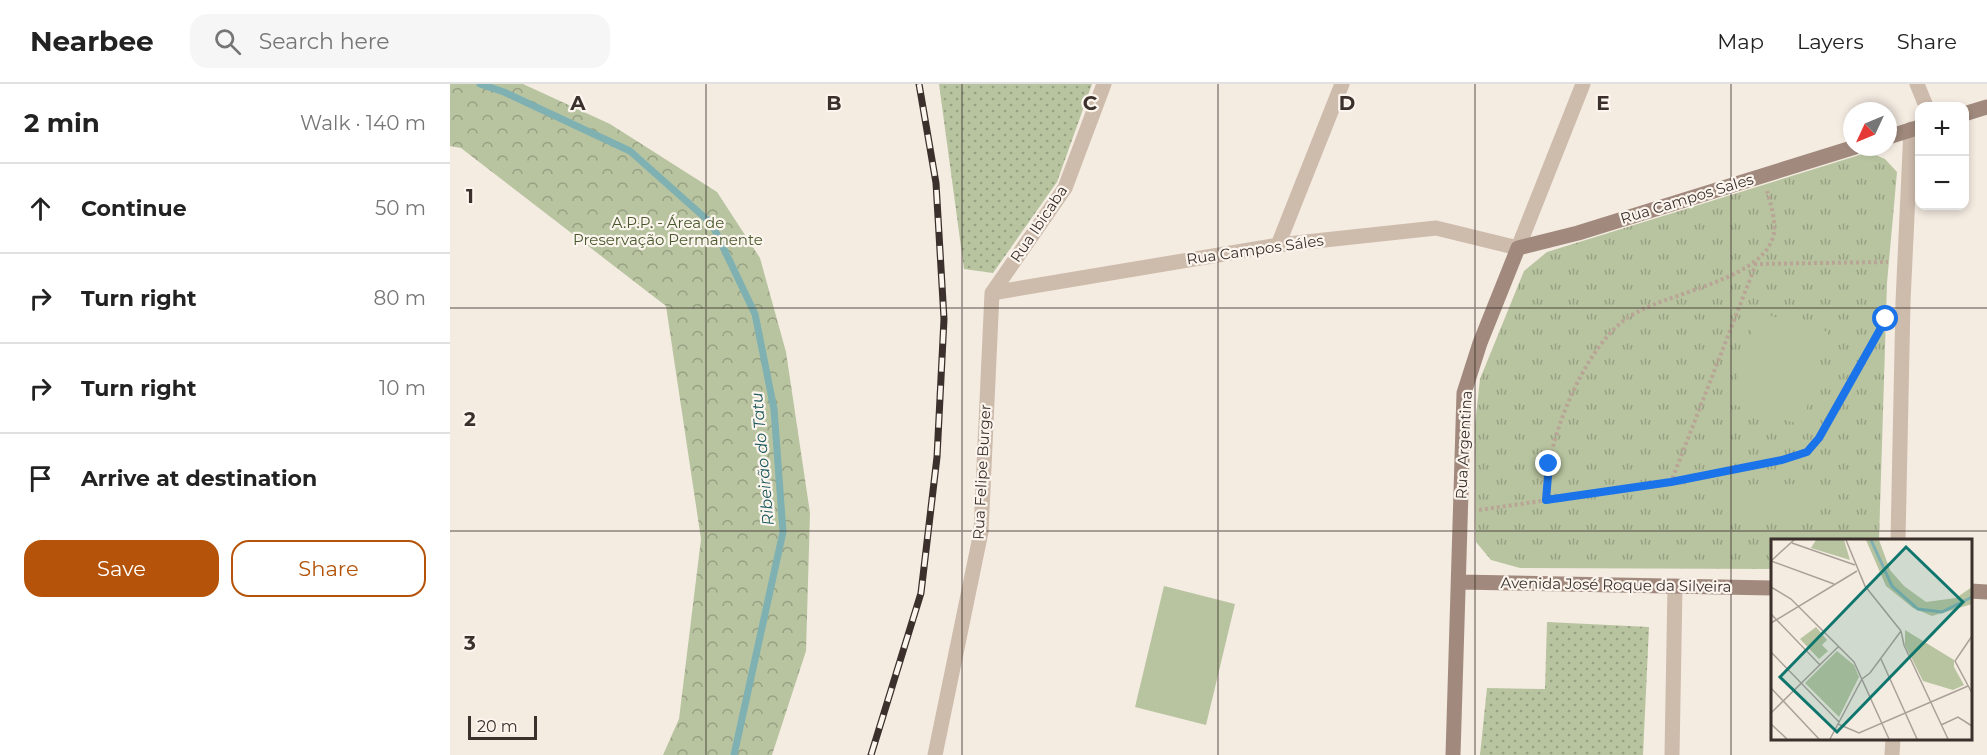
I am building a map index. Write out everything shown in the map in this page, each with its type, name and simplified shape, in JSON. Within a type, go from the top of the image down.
[{"type":"street","name":"Rua Ibicaba","points":[[992,293],[1065,188],[1104,84]]},
{"type":"street","points":[[1278,244],[1342,84]]},
{"type":"street","name":"Rua Argentina","points":[[1453,755],[1464,393],[1480,343],[1583,84]]},
{"type":"street","points":[[1917,84],[1924,102]]},
{"type":"street","points":[[1969,113],[1987,107]]},
{"type":"street","points":[[1897,134],[1915,128],[1903,302],[1898,539]]},
{"type":"street","name":"Rua Campos Sales","points":[[1518,248],[1578,233],[1843,151]]},
{"type":"street","name":"Rua Campos Sáles","points":[[992,293],[1278,244],[1436,228],[1518,248]]},
{"type":"street","name":"Rua Felipe Burger","points":[[934,755],[981,532],[992,293]]},
{"type":"street","name":"Avenida José Roque da Silveira","points":[[1459,582],[1771,588]]},
{"type":"street","points":[[1672,755],[1675,586]]},
{"type":"street","points":[[1972,591],[1987,592]]},
{"type":"street","points":[[1892,755],[1893,740]]},
{"type":"path","points":[[1671,482],[1756,264],[1773,240],[1773,212],[1765,185]]},
{"type":"path","points":[[1546,500],[1549,464],[1562,422],[1583,372],[1602,342],[1628,318],[1756,264],[1892,262]]},
{"type":"path","points":[[1476,511],[1671,482],[1782,460],[1807,452],[1819,438],[1886,319]]},
{"type":"green space","name":"A.P.P. - Área de Preservação Permanente","points":[[450,84],[523,84],[610,124],[717,192],[760,258],[786,352],[810,513],[806,651],[772,755],[663,755],[679,719],[701,539],[666,306],[461,148],[450,146]]},
{"type":"green space","points":[[939,84],[1092,84],[1057,182],[993,273],[964,269]]},
{"type":"green space","points":[[1856,156],[1878,156],[1885,159],[1897,172],[1887,283],[1879,539],[1771,539],[1771,569],[1520,568],[1491,560],[1476,542],[1475,424],[1480,379],[1524,271],[1547,252]]},
{"type":"green space","points":[[1757,312],[1828,332],[1802,425],[1731,404]]},
{"type":"green space","points":[[1813,484],[1814,523],[1730,523],[1730,485]]},
{"type":"green space","points":[[1164,586],[1235,604],[1206,725],[1135,707]]},
{"type":"green space","points":[[1547,622],[1649,627],[1643,755],[1480,755],[1487,688],[1545,689]]},
{"type":"waterway","name":"Ribeirão do Tatu","points":[[480,84],[504,92],[630,151],[712,224],[755,314],[774,409],[783,532],[734,755]]},
{"type":"railway","points":[[871,755],[921,593],[937,457],[944,319],[936,183],[919,84]]},
{"type":"route","points":[[1549,464],[1546,500],[1671,482],[1782,460],[1807,452],[1819,438],[1886,319]]}]
